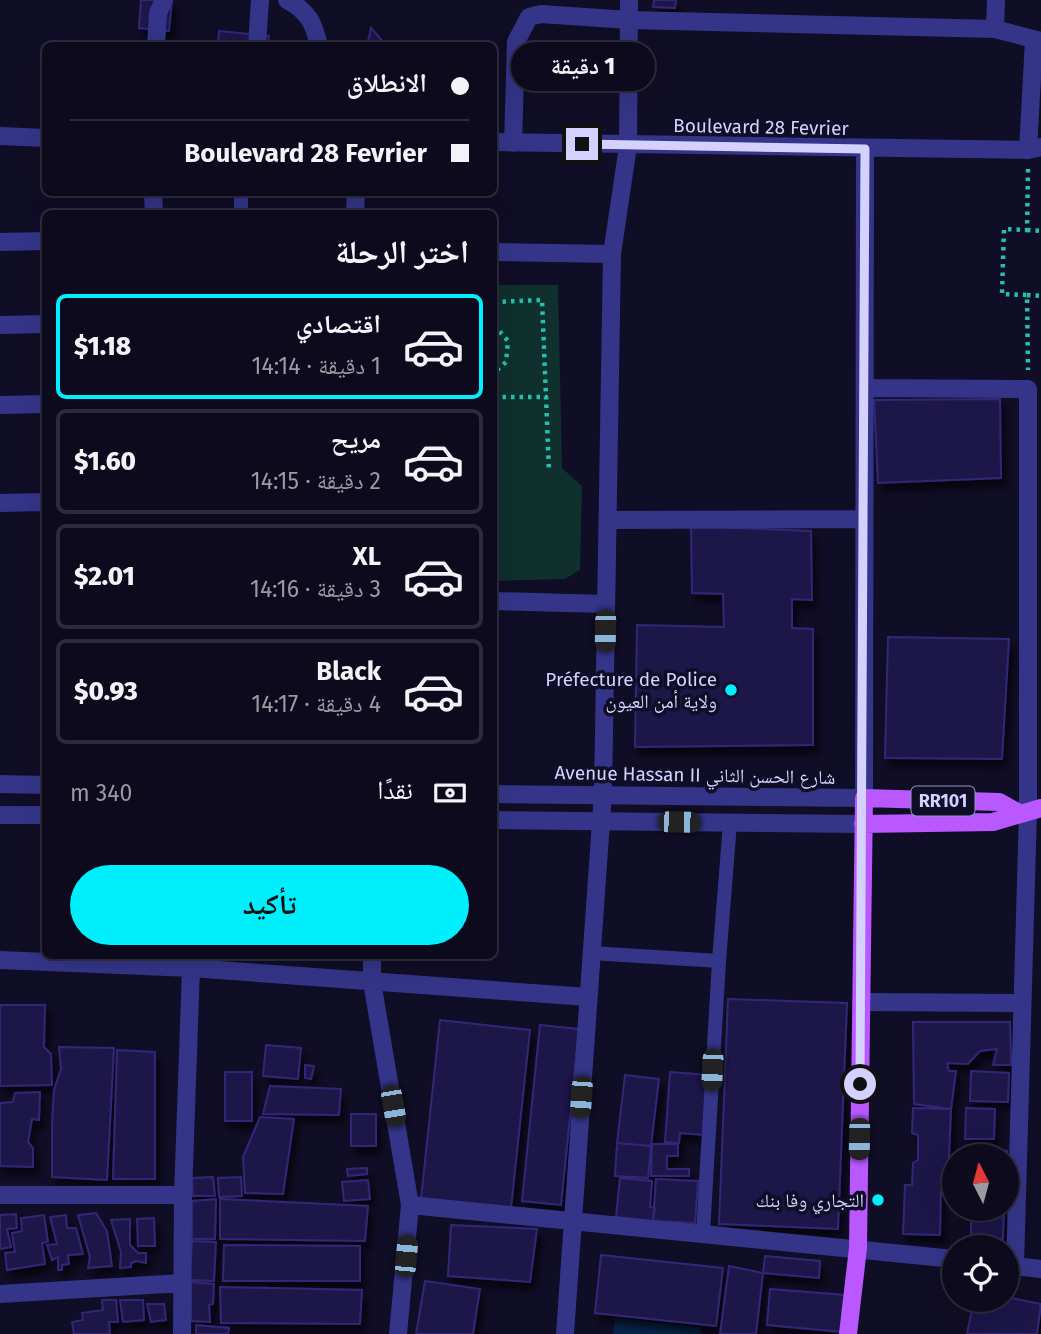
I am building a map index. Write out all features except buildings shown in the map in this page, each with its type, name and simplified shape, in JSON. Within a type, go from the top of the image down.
[{"type":"main road","name":"Avenue Hassan II شارع الحسن الثاني","points":[[864,798],[999,802],[1029,811]]},
{"type":"main road","points":[[848,1334],[858,1248],[864,798]]},
{"type":"main road","name":"RR101","points":[[863,824],[993,822],[1008,820],[1029,811]]},
{"type":"street","points":[[156,42],[158,13],[164,0]]},
{"type":"street","points":[[257,42],[260,0]]},
{"type":"street","points":[[287,0],[301,7],[314,23],[318,42]]},
{"type":"street","points":[[565,1334],[587,997],[602,821],[612,254],[628,146],[629,0]]},
{"type":"street","points":[[995,29],[996,0]]},
{"type":"street","points":[[513,143],[516,42],[529,17],[541,14],[629,20],[995,29],[1037,41],[1035,149]]},
{"type":"street","points":[[0,136],[42,138]]},
{"type":"street","name":"Boulevard 28 Fevrier","points":[[497,142],[628,146],[1035,149]]},
{"type":"street","points":[[864,798],[865,149]]},
{"type":"street","points":[[0,242],[42,241]]},
{"type":"street","points":[[497,252],[612,254]]},
{"type":"street","points":[[0,325],[42,324]]},
{"type":"street","points":[[865,388],[1028,389],[1036,518],[1029,811],[1012,1235]]},
{"type":"street","points":[[0,405],[42,404]]},
{"type":"street","points":[[0,503],[42,502]]},
{"type":"street","points":[[609,520],[863,519]]},
{"type":"street","points":[[497,601],[606,604]]},
{"type":"street","points":[[0,784],[42,785]]},
{"type":"street","name":"Avenue Hassan II شارع الحسن الثاني","points":[[497,794],[603,793],[864,798]]},
{"type":"street","points":[[0,815],[42,816]]},
{"type":"street","points":[[497,820],[863,824]]},
{"type":"street","points":[[372,959],[372,982],[411,1205],[398,1334]]},
{"type":"street","points":[[0,960],[189,962],[372,982],[587,997]]},
{"type":"street","points":[[182,1334],[189,962]]},
{"type":"street","points":[[861,1002],[1021,1003]]},
{"type":"street","points":[[0,1195],[183,1195]]},
{"type":"street","points":[[411,1205],[942,1258]]},
{"type":"street","points":[[1019,1267],[1041,1269]]},
{"type":"street","points":[[0,1294],[182,1283]]},
{"type":"lane","points":[[703,1233],[730,823]]},
{"type":"lane","points":[[591,953],[719,961]]},
{"type":"path","points":[[1027,230],[1035,149]]},
{"type":"path","points":[[1041,231],[1004,229],[1002,294],[1041,296]]},
{"type":"path","points":[[1027,295],[1028,389]]},
{"type":"path","points":[[497,302],[542,300],[549,472]]},
{"type":"path","points":[[497,329],[508,341],[506,362],[497,370]]},
{"type":"path","points":[[497,397],[546,397]]},
{"type":"green space","points":[[497,285],[558,285],[562,468],[582,486],[580,570],[565,579],[497,581]]},
{"type":"water","points":[[615,1318],[701,1327],[701,1334],[613,1334]]},
{"type":"place","name":"Préfecture de Police ولاية أمن العيون","points":[[731,690]]},
{"type":"place","name":"التجاري وفا بنك","points":[[878,1200]]},
{"type":"route","points":[[582,144],[865,149],[864,798],[860,1084]]}]
